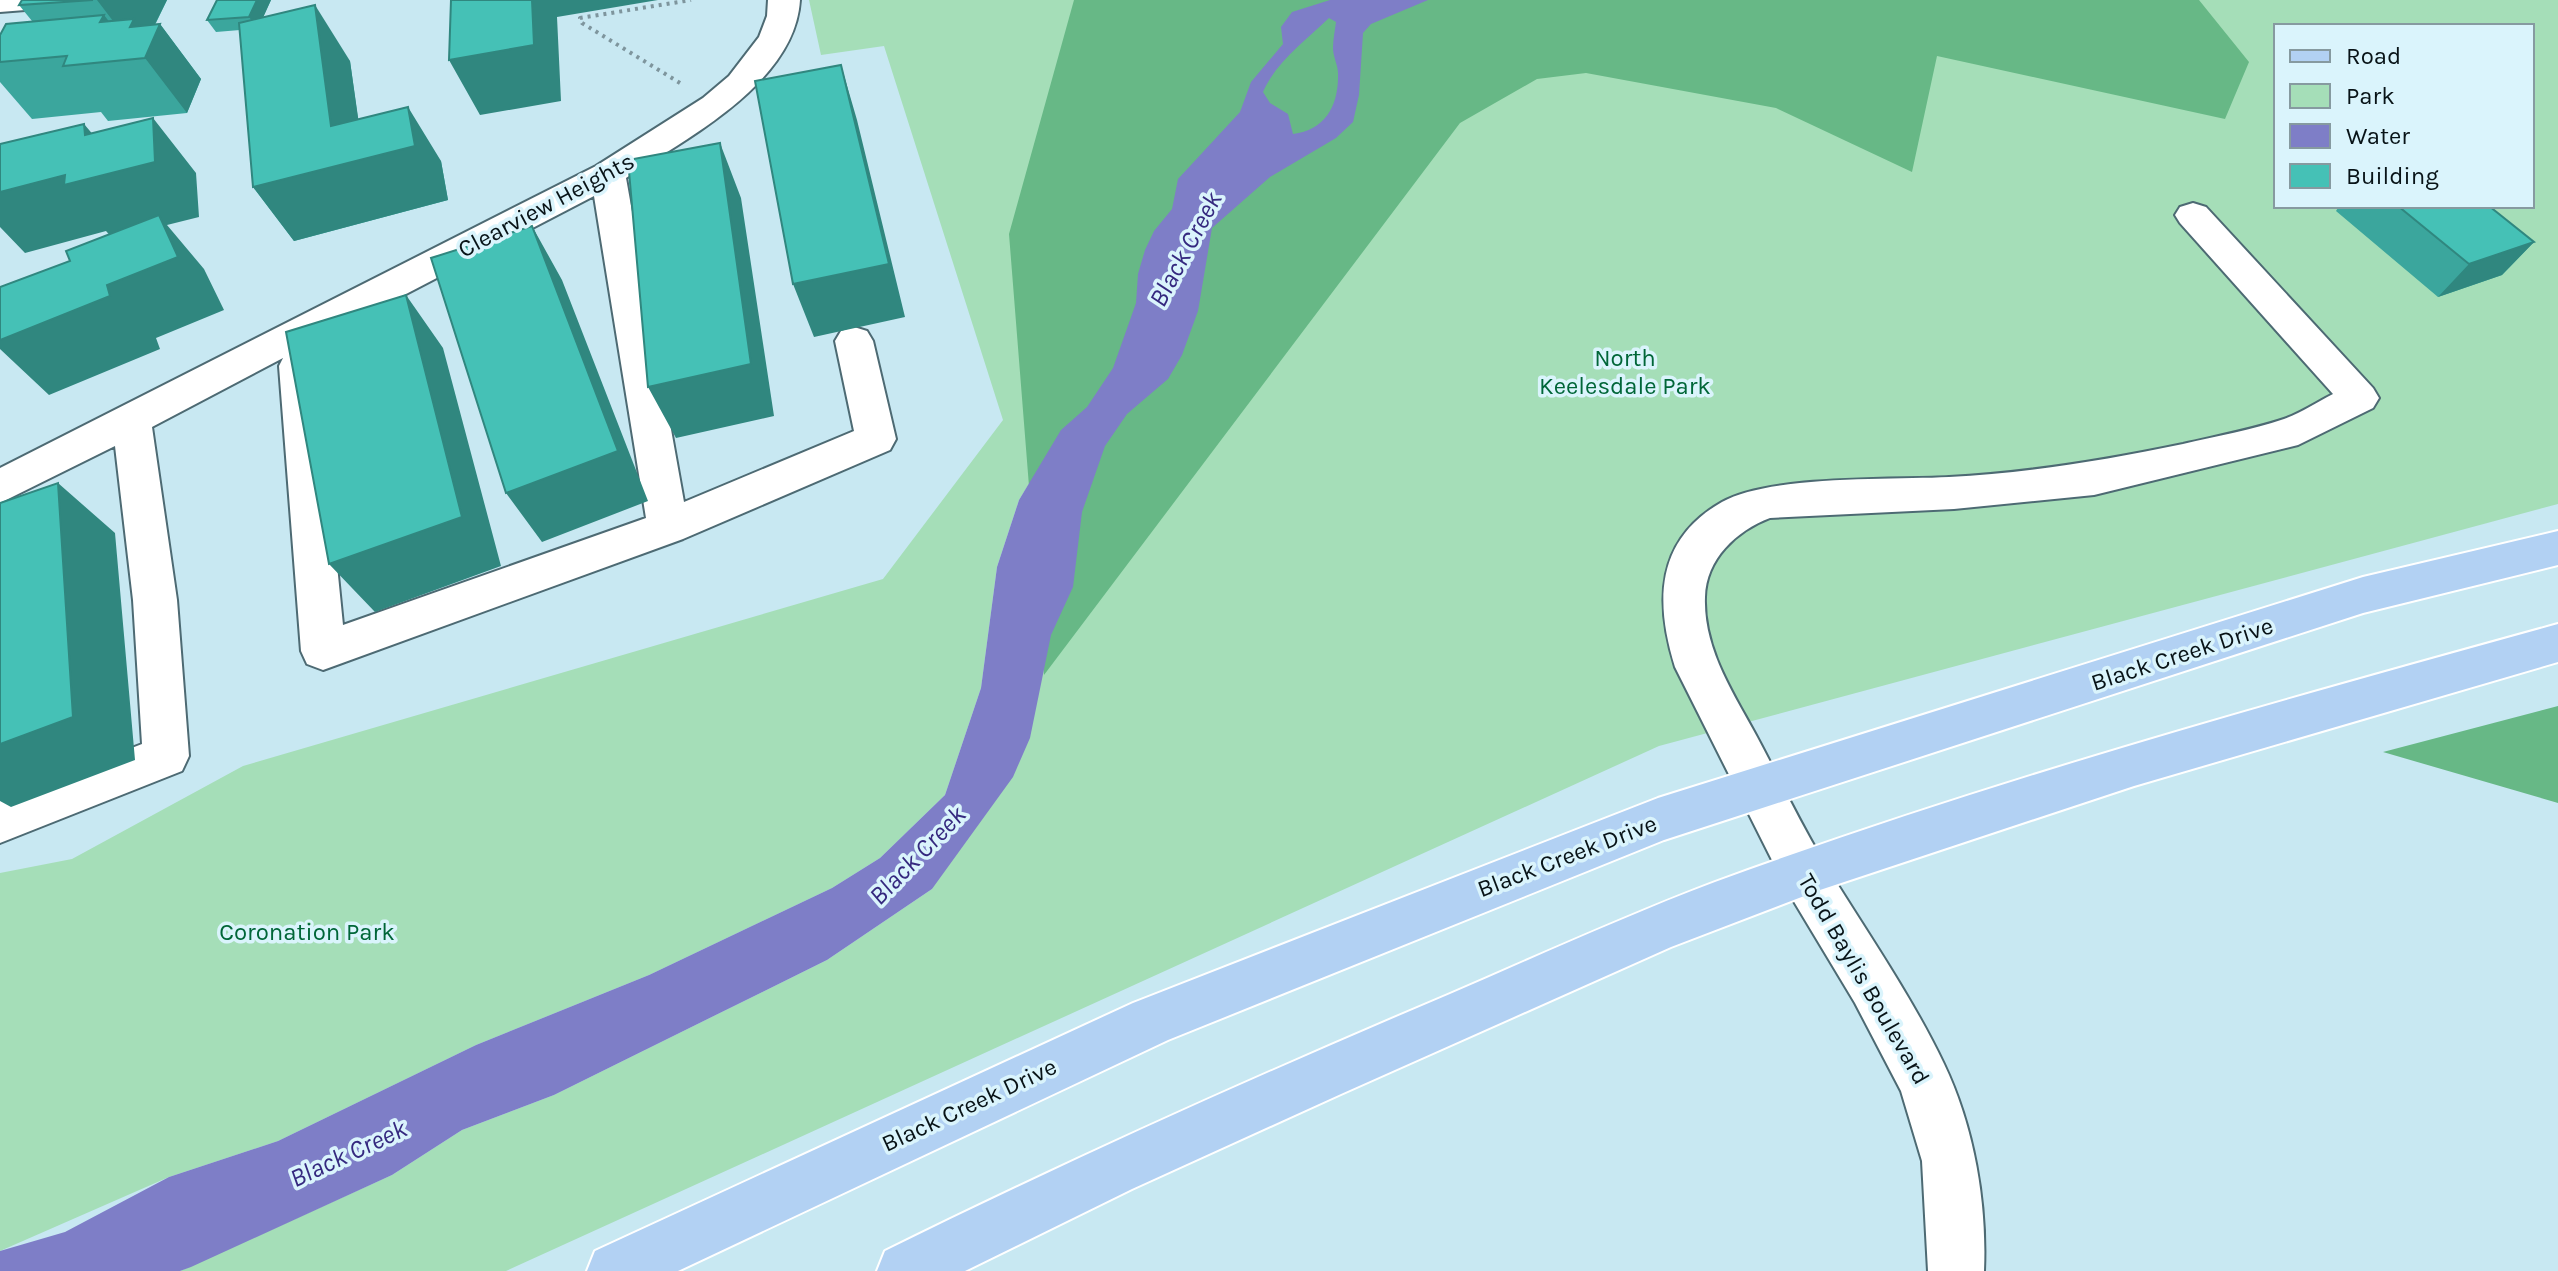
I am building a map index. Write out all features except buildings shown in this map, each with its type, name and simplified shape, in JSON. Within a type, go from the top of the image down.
[{"type":"main road","name":"Black Creek Drive","points":[[615,1271],[1151,1021],[1658,820],[2363,595],[2558,548]]},
{"type":"main road","points":[[905,1271],[1033,1206],[1317,1076],[1713,907],[1928,831],[2314,710],[2558,643]]},
{"type":"street","points":[[0,3],[52,0]]},
{"type":"street","name":"Clearview Heights","points":[[0,487],[608,174],[715,105],[741,83],[774,39],[783,16],[784,0]]},
{"type":"street","points":[[608,174],[668,527]]},
{"type":"street","name":"Todd Baylis Boulevard","points":[[1956,1271],[1949,1161],[1925,1082],[1873,985],[1804,874],[1697,667],[1685,629],[1683,596],[1689,564],[1708,538],[1736,514],[1767,502],[1954,493],[2094,479],[2298,430],[2359,398],[2193,215]]},
{"type":"street","points":[[296,335],[323,651],[668,527],[876,439],[854,341]]},
{"type":"street","points":[[0,821],[166,756],[155,600],[131,419]]},
{"type":"path","points":[[691,0],[580,18],[582,23],[691,90]]},
{"type":"green space","name":"Coronation Park","points":[[809,0],[1330,0],[1019,500],[997,567],[981,688],[945,795],[880,858],[832,888],[649,975],[476,1045],[278,1141],[169,1177],[0,1251],[0,873],[72,859],[243,766],[883,579],[1003,420],[884,46],[821,55]]},
{"type":"green space","points":[[1074,0],[2199,0],[2249,62],[2225,119],[1937,56],[1912,172],[1776,108],[1586,73],[1537,79],[1460,123],[1044,675],[1009,234]]},
{"type":"green space","name":"North Keelesdale Park","points":[[1428,0],[2558,0],[2558,504],[1659,746],[506,1271],[180,1271],[392,1175],[462,1130],[554,1095],[827,960],[932,889],[1051,635]]},
{"type":"green space","points":[[2558,706],[2558,803],[2383,752]]},
{"type":"water","name":"Black Creek","points":[[1330,0],[1428,0],[1371,24],[1363,33],[1359,95],[1353,122],[1336,138],[1270,177],[1212,228],[1198,311],[1182,355],[1168,379],[1127,414],[1105,446],[1082,512],[1073,587],[1051,635],[1030,738],[1013,777],[932,889],[827,960],[554,1095],[462,1130],[392,1175],[191,1267],[180,1271],[0,1271],[0,1251],[65,1232],[169,1177],[278,1141],[476,1045],[649,975],[832,888],[880,858],[945,795],[981,688],[997,567],[1019,500],[1061,430],[1087,407],[1113,368],[1136,303],[1138,274],[1145,250],[1154,231],[1172,209],[1178,179],[1240,112],[1251,82],[1283,44],[1281,27],[1292,12]],"holes":[[[1329,18],[1336,22],[1333,48],[1338,85],[1333,106],[1322,122],[1293,134],[1288,114],[1270,103],[1263,92],[1283,61]]]}]
